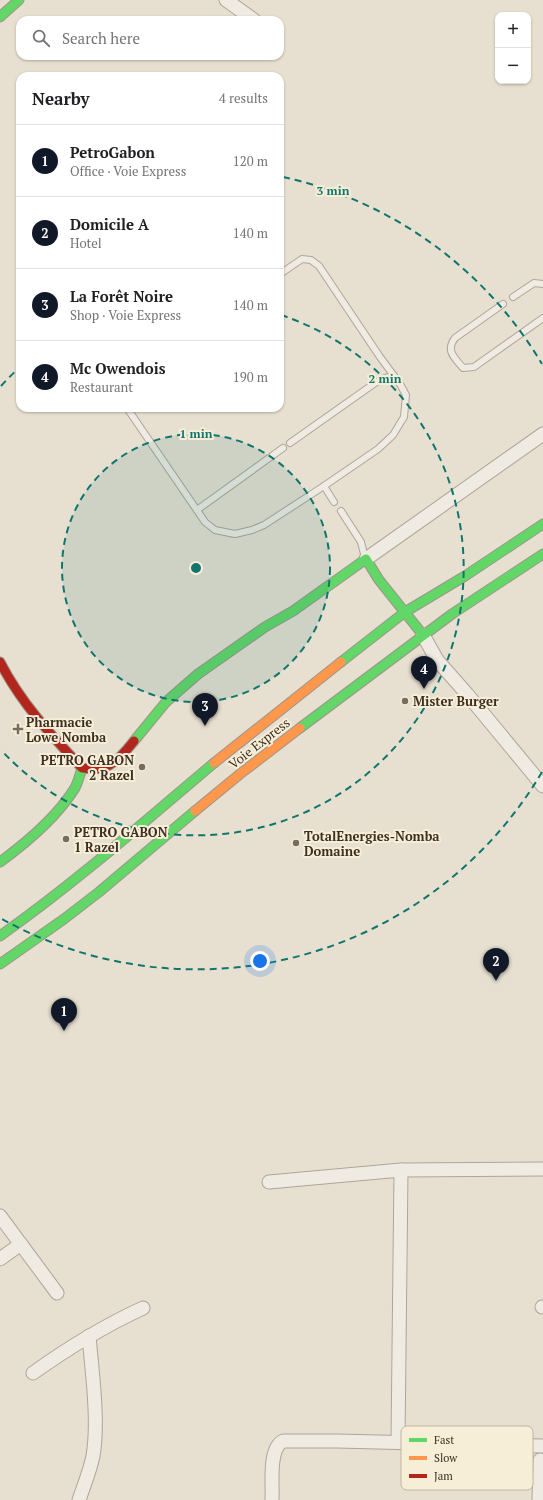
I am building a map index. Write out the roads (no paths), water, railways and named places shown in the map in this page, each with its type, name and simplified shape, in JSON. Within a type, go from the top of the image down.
[{"type":"main road","points":[[0,17],[19,0]]},
{"type":"main road","points":[[0,936],[78,878],[243,739],[405,612],[465,576],[543,524]]},
{"type":"main road","name":"Voie Express","points":[[0,964],[64,919],[99,892],[240,774],[423,635],[543,554]]},
{"type":"main road","points":[[0,662],[15,690],[30,710],[82,768],[99,769],[106,767],[128,749],[166,702],[198,674],[265,628],[293,611],[366,559],[378,580],[423,635]]},
{"type":"main road","points":[[0,862],[28,840],[53,814],[75,787],[82,768]]},
{"type":"street","points":[[226,0],[248,16]]},
{"type":"street","points":[[366,559],[543,434]]},
{"type":"street","points":[[423,635],[437,660],[541,780]]},
{"type":"street","points":[[269,1182],[401,1170],[543,1169]]},
{"type":"street","points":[[398,1442],[401,1170]]},
{"type":"street","points":[[0,1216],[57,1293]]},
{"type":"street","points":[[0,1259],[21,1244]]},
{"type":"street","points":[[33,1373],[111,1323],[143,1308]]},
{"type":"street","points":[[79,1500],[91,1461],[95,1438],[89,1336]]},
{"type":"street","points":[[272,1500],[274,1453],[279,1444],[283,1441],[401,1442]]},
{"type":"street","points":[[533,1446],[543,1446]]},
{"type":"street","points":[[539,1500],[540,1460]]},
{"type":"lane","points":[[130,412],[205,522],[215,530],[235,534],[252,530],[264,525],[324,486],[378,448],[393,435],[404,417],[406,395],[394,376],[319,266],[311,260],[302,259],[284,271]]},
{"type":"lane","points":[[513,297],[534,283],[543,284]]},
{"type":"lane","points":[[503,304],[455,338],[450,345],[451,352],[463,368],[474,367],[543,318]]},
{"type":"lane","points":[[290,443],[375,383],[385,378],[394,376]]},
{"type":"lane","points":[[197,510],[283,448]]},
{"type":"lane","points":[[324,486],[334,502]]},
{"type":"lane","points":[[341,511],[361,542],[366,559]]},
{"type":"place","name":"Mc Owendois","points":[[424,689]]},
{"type":"place","name":"Mister Burger","points":[[405,701]]},
{"type":"place","name":"La Forêt Noire","points":[[205,726]]},
{"type":"place","name":"Pharmacie Lowe Nomba","points":[[18,729]]},
{"type":"place","name":"PETRO GABON 2 Razel","points":[[142,767]]},
{"type":"place","name":"PETRO GABON 1 Razel","points":[[66,839]]},
{"type":"place","name":"TotalEnergies-Nomba Domaine","points":[[296,843]]},
{"type":"place","name":"Domicile A","points":[[496,981]]},
{"type":"place","name":"PetroGabon","points":[[64,1031]]}]
